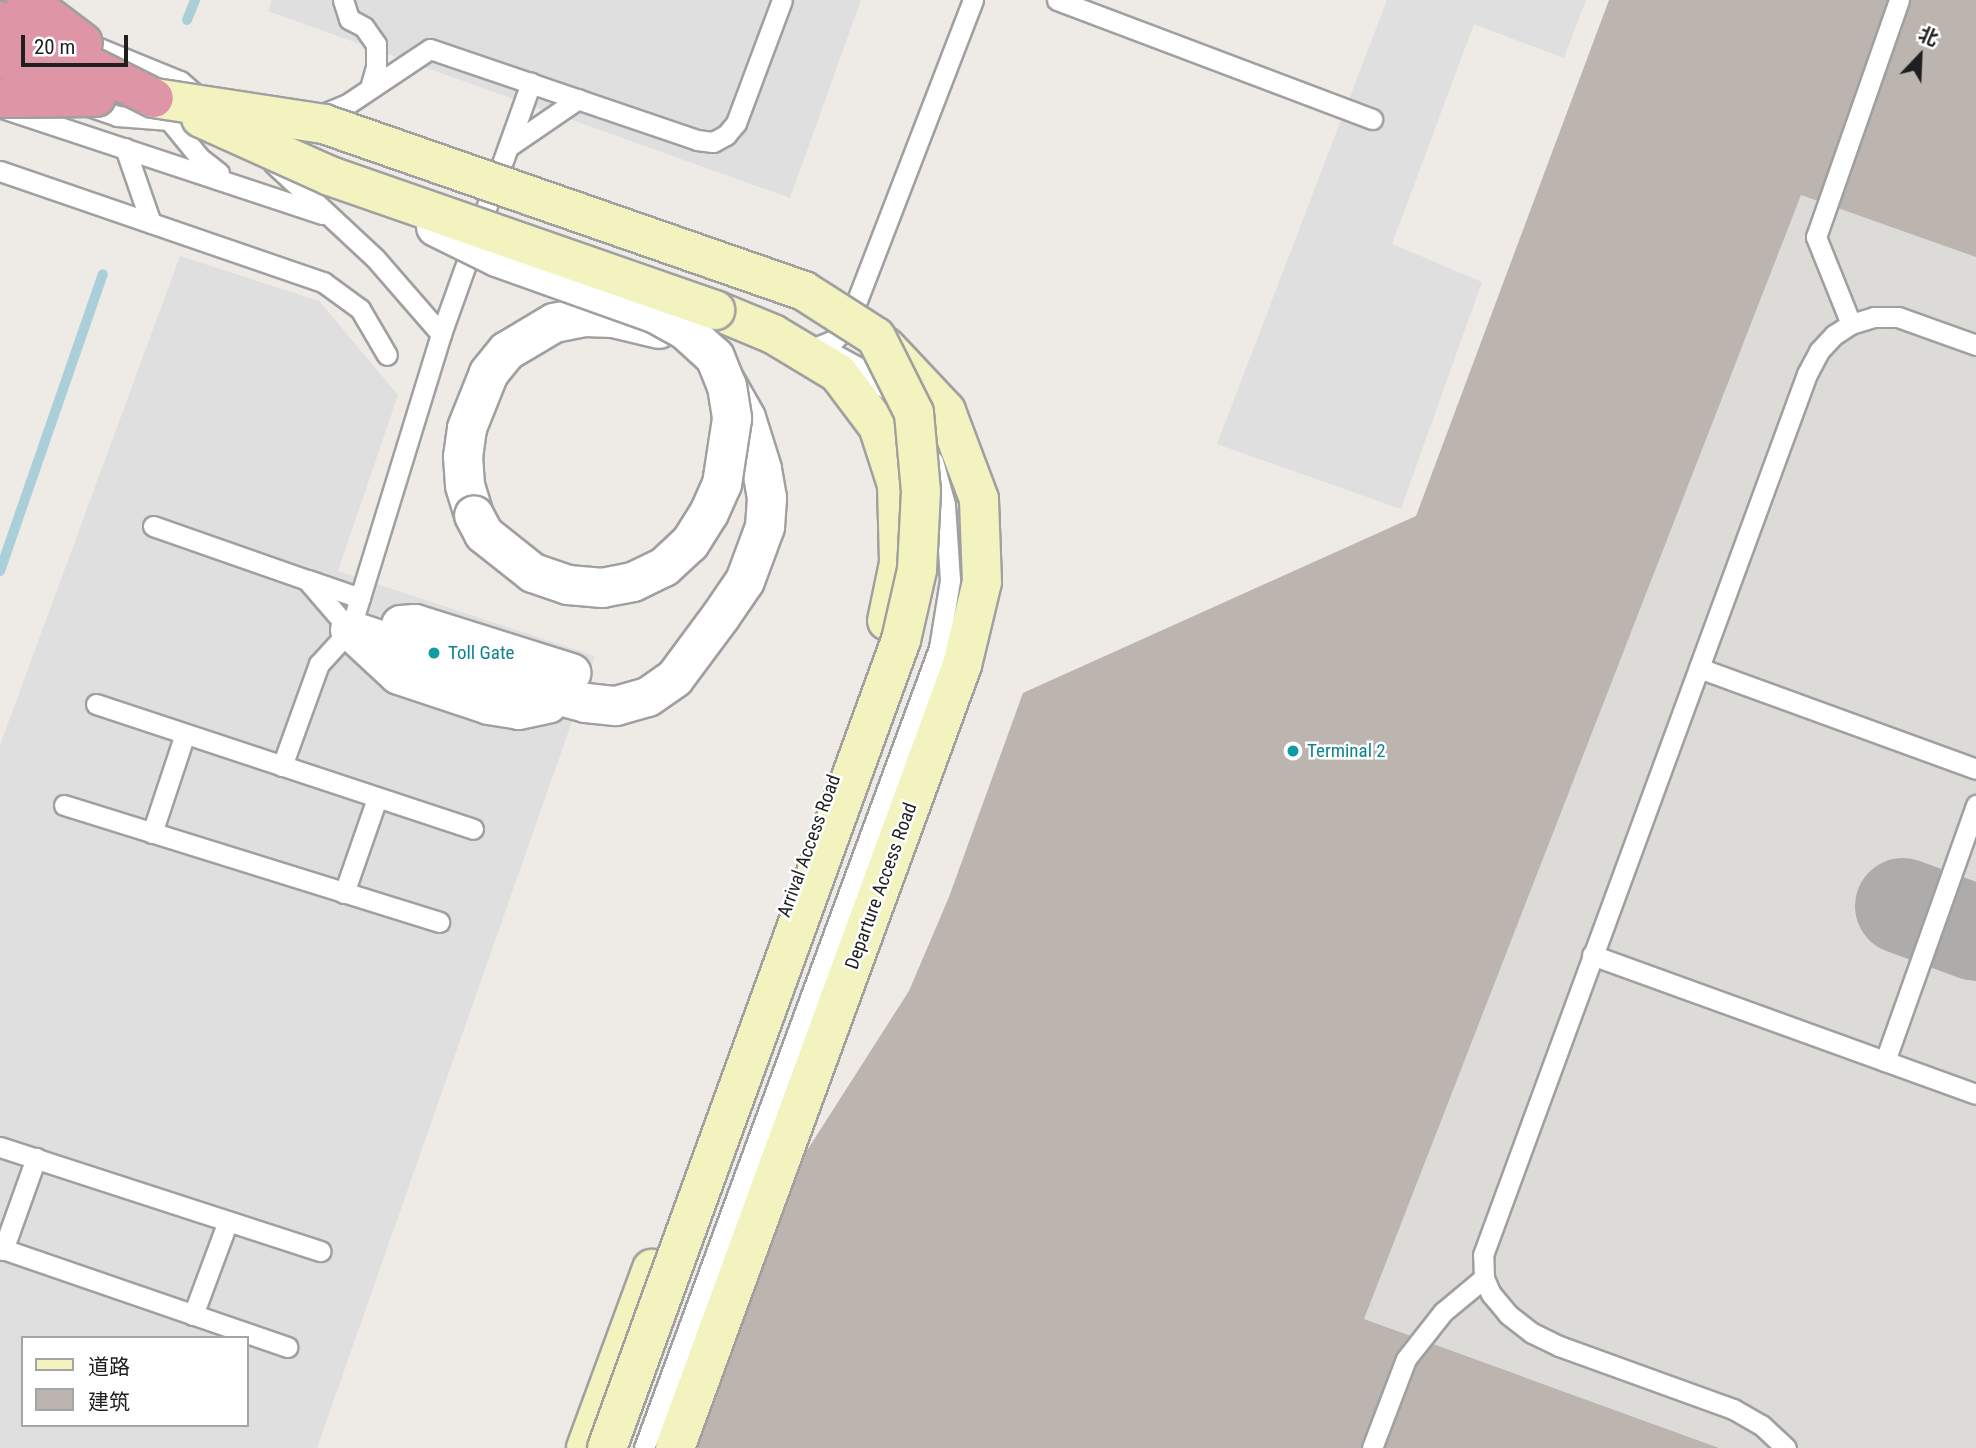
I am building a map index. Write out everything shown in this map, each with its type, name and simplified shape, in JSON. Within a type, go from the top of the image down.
[{"type":"highway","points":[[11,53],[162,109]]},
{"type":"highway","points":[[11,53],[162,109]]},
{"type":"street","name":"Arrival Access Road","points":[[162,109],[330,176],[715,310],[773,334],[838,373],[878,426],[897,485],[899,563],[885,632],[586,1448]]},
{"type":"street","name":"Departure Access Road","points":[[162,109],[324,124],[804,291],[876,337],[946,411],[979,499],[982,582],[958,676],[675,1448]]},
{"type":"street","points":[[330,176],[497,257],[666,319],[685,330],[715,358],[727,386],[732,419],[722,484],[709,513],[690,543],[664,567],[633,582],[603,588],[568,585],[533,573],[508,555],[484,534],[474,515],[465,485],[463,457],[467,428],[489,373],[507,351],[554,323],[585,317],[640,322],[671,333],[697,350],[719,371],[733,392],[750,431],[762,469],[766,498],[765,527],[757,555],[745,581],[675,678],[648,697],[616,706],[586,703],[494,678],[355,614]]},
{"type":"street","points":[[607,1448],[901,640],[917,570],[921,491],[914,413],[876,337]]},
{"type":"street","points":[[355,614],[415,624],[593,680],[617,684],[662,672],[696,650]]},
{"type":"lane","points":[[34,0],[11,53],[180,81],[236,128],[336,220],[374,258],[441,334]]},
{"type":"lane","points":[[343,0],[349,19],[364,27],[376,44],[376,67],[370,88]]},
{"type":"lane","points":[[162,109],[236,128],[292,126],[346,105],[430,49],[697,139],[713,142],[726,135],[736,124],[782,0]]},
{"type":"lane","points":[[819,346],[834,340],[845,329],[851,316],[973,0]]},
{"type":"lane","points":[[1057,0],[1372,119]]},
{"type":"lane","points":[[1851,324],[1816,237],[1899,0]]},
{"type":"lane","points":[[282,766],[318,664],[355,614],[441,334],[531,83]]},
{"type":"lane","points":[[508,146],[578,99]]},
{"type":"lane","points":[[0,107],[304,206],[336,220]]},
{"type":"lane","points":[[162,109],[200,158],[235,184]]},
{"type":"lane","points":[[125,148],[151,223]]},
{"type":"lane","points":[[0,171],[323,282],[360,309],[387,355]]},
{"type":"lane","points":[[1786,1448],[1761,1425],[1733,1409],[1559,1346],[1532,1333],[1507,1314],[1491,1294],[1484,1278],[1483,1255],[1807,374],[1819,351],[1834,335],[1851,324],[1874,317],[1898,317],[1976,345]]},
{"type":"lane","points":[[644,1448],[939,648],[950,580],[945,504],[925,429],[890,390],[858,367],[819,346],[773,334]]},
{"type":"lane","points":[[153,526],[307,580],[355,614]]},
{"type":"lane","points":[[307,580],[355,614]]},
{"type":"lane","points":[[1699,668],[1976,769]]},
{"type":"lane","points":[[96,705],[473,830]]},
{"type":"lane","points":[[152,833],[185,734]]},
{"type":"lane","points":[[344,893],[377,798]]},
{"type":"lane","points":[[64,805],[439,922]]},
{"type":"lane","points":[[1885,1061],[1976,805]]},
{"type":"lane","points":[[1592,955],[1976,1094]]},
{"type":"lane","points":[[0,1147],[321,1251]]},
{"type":"lane","points":[[36,1158],[1,1249],[287,1347]]},
{"type":"lane","points":[[193,1315],[229,1221]]},
{"type":"lane","points":[[1372,1448],[1406,1359],[1443,1312],[1484,1278]]},
{"type":"shaded area","points":[[272,0],[861,0],[790,198],[268,11]]},
{"type":"shaded area","points":[[1387,0],[1586,0],[1564,58],[1474,24],[1392,244],[1482,282],[1401,509],[1217,444]]},
{"type":"shaded area","points":[[1976,0],[1976,1448],[689,1448],[792,1174],[909,991],[949,897],[1023,693],[1416,516]]},
{"type":"shaded area","points":[[180,256],[319,301],[398,395],[338,571],[595,656],[317,1448],[0,1448],[0,745]]},
{"type":"building","name":"Terminal 2","points":[[1609,0],[1976,0],[1976,257],[1801,195],[1364,1319],[1719,1448],[689,1448],[792,1174],[909,991],[949,897],[1023,693],[1416,516]]},
{"type":"waterway","points":[[187,20],[195,0]]},
{"type":"waterway","points":[[0,571],[103,274]]},
{"type":"taxiway","points":[[1903,906],[1976,933]]},
{"type":"place","name":"Toll Gate","points":[[434,653]]},
{"type":"place","name":"Terminal 2","points":[[1293,751]]}]
